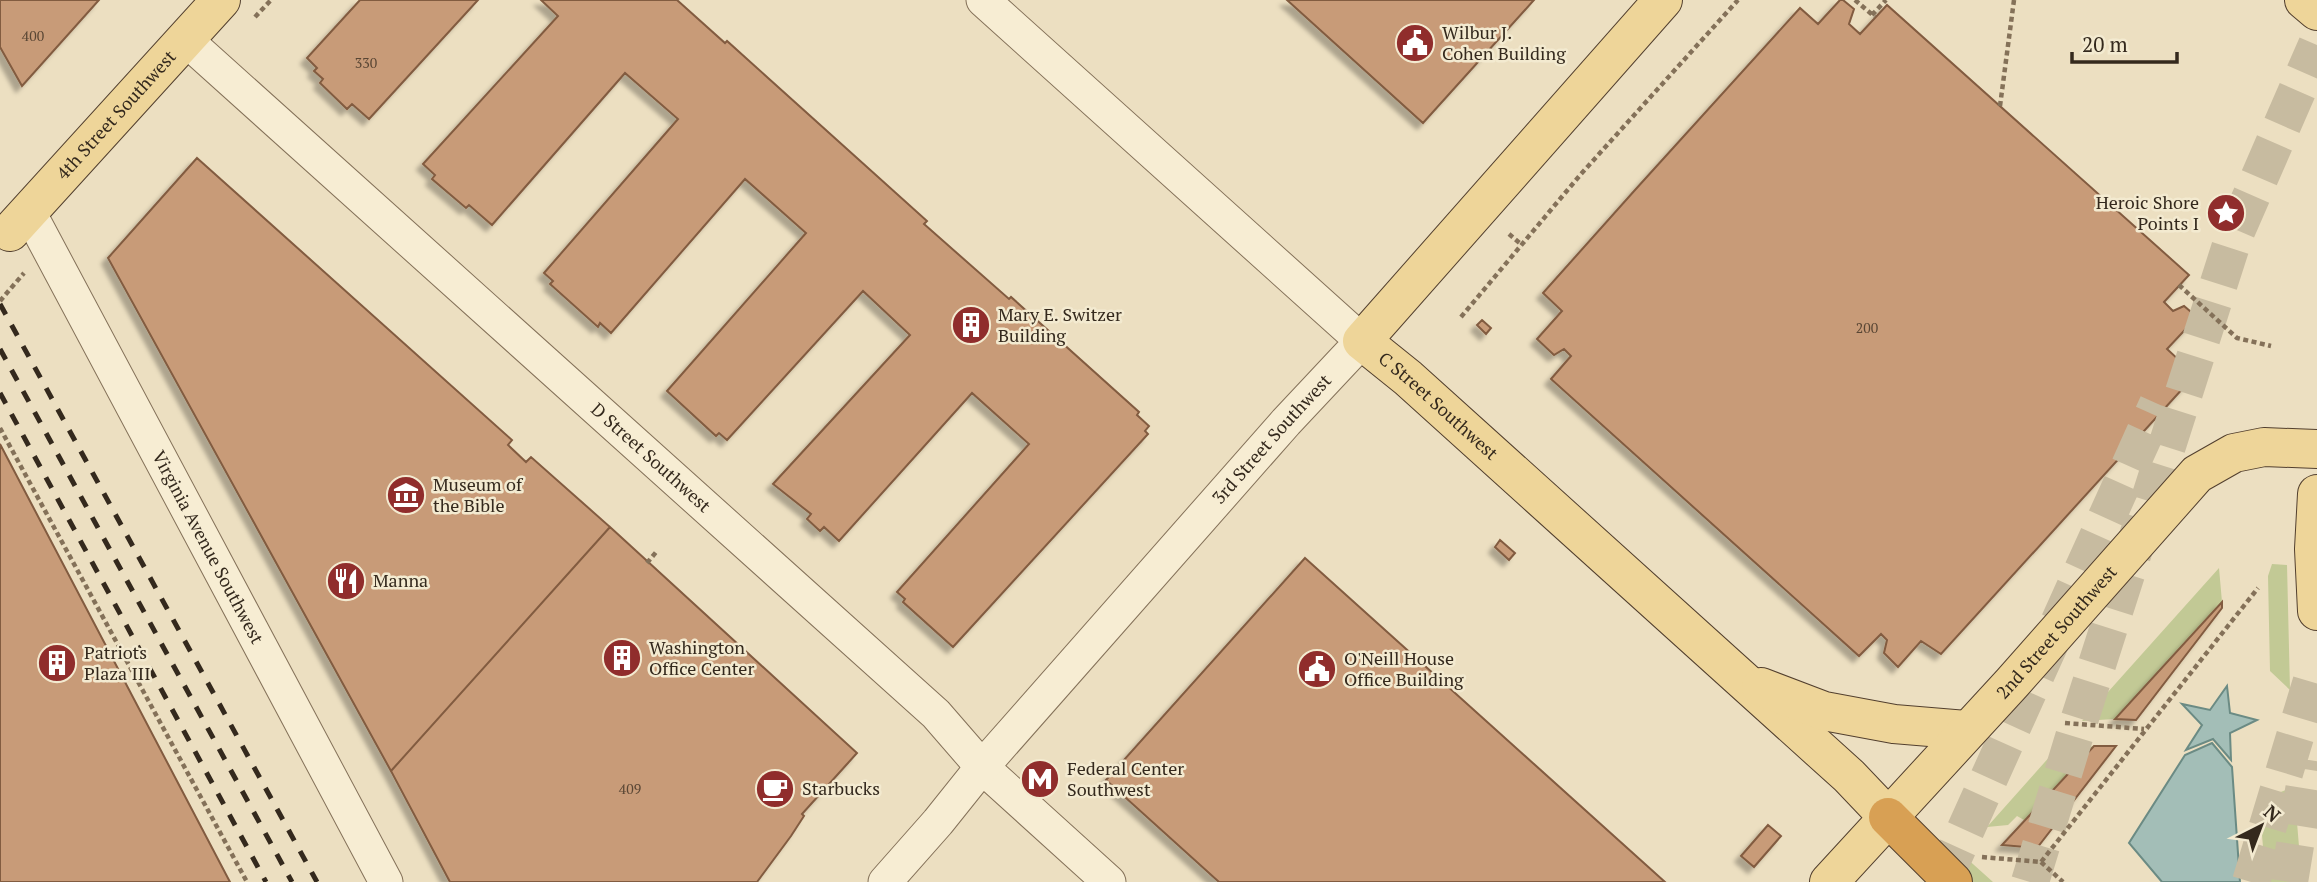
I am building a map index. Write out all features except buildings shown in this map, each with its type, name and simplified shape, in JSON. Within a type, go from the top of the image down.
[{"type":"highway","points":[[1888,817],[1967,870]]},
{"type":"main road","name":"4th Street Southwest","points":[[20,222],[221,0]]},
{"type":"main road","name":"3rd Street Southwest","points":[[1362,341],[1663,0]]},
{"type":"main road","points":[[2304,0],[2317,11]]},
{"type":"main road","name":"C Street Southwest","points":[[1362,341],[1408,378],[1849,776],[1888,817]]},
{"type":"main road","name":"2nd Street Southwest","points":[[1829,882],[2012,683],[2197,474],[2234,453],[2263,447],[2317,449]]},
{"type":"main road","points":[[2317,494],[2314,549],[2317,611]]},
{"type":"main road","points":[[1739,679],[1824,711],[1894,724],[1966,730]]},
{"type":"street","name":"C Street Southwest","points":[[983,0],[1362,341]]},
{"type":"street","name":"D Street Southwest","points":[[186,40],[936,714],[982,767],[1109,882]]},
{"type":"street","name":"Virginia Avenue Southwest","points":[[20,222],[386,882]]},
{"type":"street","name":"3rd Street Southwest","points":[[885,882],[982,767],[1286,422],[1362,341]]},
{"type":"path","points":[[1461,317],[1580,174],[1738,0]]},
{"type":"path","points":[[1855,0],[1874,16],[1886,0]]},
{"type":"path","points":[[2000,106],[2014,0]]},
{"type":"path","points":[[1509,234],[1522,246]]},
{"type":"path","points":[[2179,285],[2236,338],[2271,346]]},
{"type":"path","points":[[0,428],[247,882]]},
{"type":"path","points":[[647,563],[657,551]]},
{"type":"path","points":[[1967,870],[2041,862],[2258,589]]},
{"type":"path","points":[[2065,723],[2145,729]]},
{"type":"path","points":[[2041,862],[2063,882]]},
{"type":"green space","points":[[2272,564],[2287,565],[2290,690],[2270,671],[2268,576]]},
{"type":"green space","points":[[2219,568],[2222,602],[2115,719],[2082,721]]},
{"type":"green space","points":[[2094,746],[2024,820],[2017,816],[2008,825],[1987,827],[2052,754]]},
{"type":"green space","points":[[2294,787],[2302,882],[2266,882],[2259,800]]},
{"type":"green space","points":[[1964,856],[1993,882],[1968,882],[1952,869]]},
{"type":"water","points":[[2227,686],[2230,713],[2257,720],[2230,733],[2231,760],[2213,739],[2186,750],[2202,725],[2182,704],[2210,710]]},
{"type":"water","points":[[2212,743],[2232,767],[2240,882],[2162,882],[2129,843],[2185,755]]},
{"type":"tunnel","points":[[2030,882],[2234,236],[2317,45]]},
{"type":"tunnel","points":[[1942,882],[2158,404]]},
{"type":"tunnel","points":[[2251,882],[2317,664]]},
{"type":"tunnel","points":[[2289,882],[2309,760]]},
{"type":"railway","points":[[0,304],[317,882]]},
{"type":"railway","points":[[0,349],[292,882]]},
{"type":"railway","points":[[0,393],[266,882]]},
{"type":"place","name":"Wilbur J. Cohen Building","points":[[1415,43]]},
{"type":"place","name":"Heroic Shore Points I","points":[[2226,213]]},
{"type":"place","name":"Mary E. Switzer Building","points":[[971,325]]},
{"type":"place","name":"Museum of the Bible","points":[[406,495]]},
{"type":"place","name":"Manna","points":[[346,581]]},
{"type":"place","name":"Washington Office Center","points":[[622,658]]},
{"type":"place","name":"Patriots Plaza III","points":[[57,663]]},
{"type":"place","name":"O'Neill House Office Building","points":[[1317,669]]},
{"type":"place","name":"Federal Center Southwest","points":[[1040,779]]},
{"type":"place","name":"Starbucks","points":[[775,789]]}]
